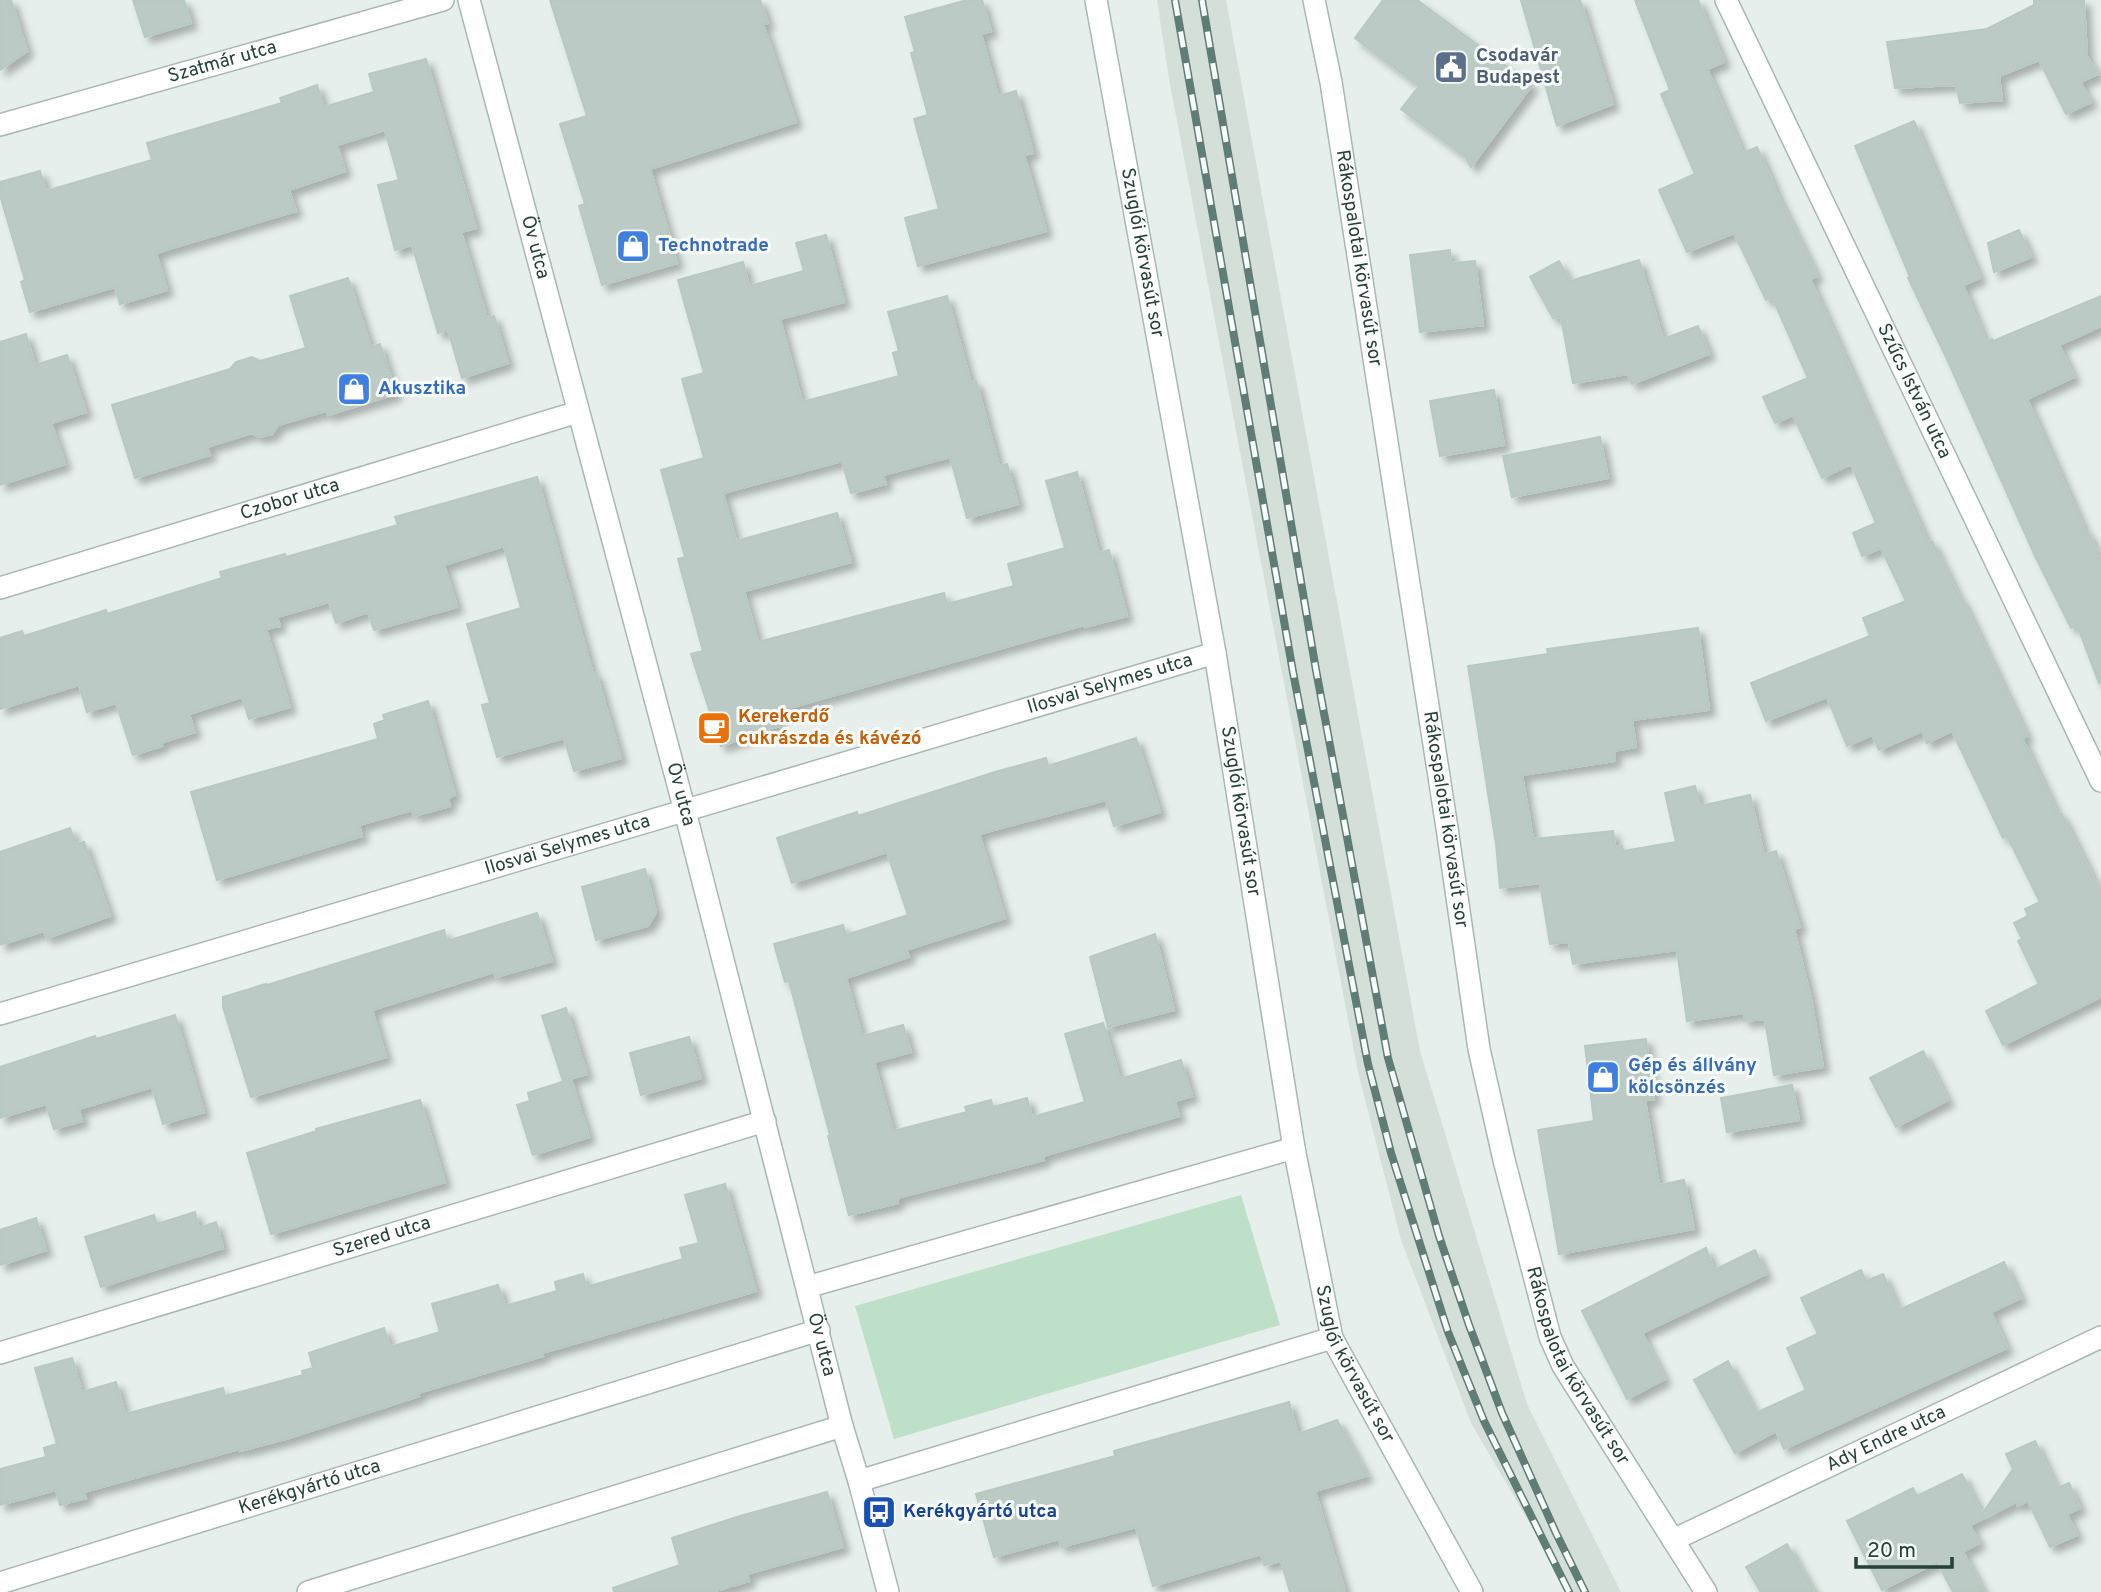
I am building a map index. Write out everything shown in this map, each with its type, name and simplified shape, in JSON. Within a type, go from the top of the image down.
[{"type":"street","name":"Szatmár utca","points":[[0,125],[443,0]]},
{"type":"street","name":"Öv utca","points":[[469,0],[685,811],[842,1426],[888,1592]]},
{"type":"street","name":"Szuglói körvasút sor","points":[[1096,0],[1215,653],[1294,1148],[1332,1338],[1472,1592]]},
{"type":"street","name":"Rákospalotai körvasút sor","points":[[1314,0],[1335,108],[1479,1049],[1504,1160],[1550,1337],[1563,1366],[1706,1592]]},
{"type":"street","name":"Szűcs István utca","points":[[1726,0],[2101,781]]},
{"type":"street","name":"Czobor utca","points":[[0,588],[578,412]]},
{"type":"street","name":"Ilosvai Selymes utca","points":[[0,1014],[1215,653]]},
{"type":"street","name":"Szered utca","points":[[0,1353],[765,1121]]},
{"type":"street","points":[[807,1287],[1294,1148]]},
{"type":"street","name":"Kerékgyártó utca","points":[[0,1583],[819,1330]]},
{"type":"street","name":"Ady Endre utca","points":[[1673,1540],[2101,1337]]},
{"type":"street","points":[[859,1480],[1332,1338]]},
{"type":"street","points":[[308,1592],[842,1426]]},
{"type":"shaded area","points":[[1157,0],[1226,0],[1420,1051],[1527,1404],[1621,1592],[1570,1592],[1471,1423],[1401,1240],[1358,1072],[1169,79]]},
{"type":"green space","points":[[1241,1195],[1280,1325],[894,1439],[855,1306]]},
{"type":"building","points":[[0,0],[11,0],[27,51],[0,70]]},
{"type":"building","points":[[133,0],[184,0],[191,23],[145,37]]},
{"type":"building","points":[[550,0],[760,0],[768,23],[763,24],[796,122],[650,169],[677,263],[602,285],[579,206],[585,204],[560,124],[587,116]]},
{"type":"building","points":[[967,0],[982,0],[991,31],[981,34],[998,96],[1016,91],[1033,153],[1024,155],[1046,231],[918,266],[905,218],[939,209],[914,119],[928,115],[911,53],[915,52],[905,17]]},
{"type":"building","name":"Csodavár Budapest","points":[[1383,0],[1417,0],[1532,85],[1471,167],[1462,151],[1463,155],[1401,109],[1419,86],[1355,38]]},
{"type":"building","points":[[1521,0],[1580,0],[1613,104],[1557,126]]},
{"type":"building","points":[[1635,0],[1698,0],[1724,62],[1707,69],[1743,153],[1757,147],[1817,276],[1810,279],[1928,543],[1932,541],[1962,599],[2027,736],[2022,738],[2058,815],[2061,813],[2101,894],[2101,997],[2003,1045],[1986,1011],[2039,984],[2018,941],[2022,939],[2014,923],[2028,916],[2025,909],[2040,902],[2007,836],[2003,838],[1952,731],[1927,743],[1922,731],[1879,750],[1872,735],[1847,746],[1827,697],[1766,721],[1751,683],[1870,636],[1863,618],[1906,601],[1881,548],[1862,556],[1853,533],[1876,523],[1851,464],[1822,478],[1793,415],[1775,423],[1763,397],[1808,378],[1772,297],[1766,300],[1734,233],[1687,252],[1659,190],[1695,174],[1661,94],[1670,90]]},
{"type":"building","points":[[2034,0],[2084,0],[2087,56],[2098,74],[2080,82],[2091,102],[2066,114],[2039,60],[1999,76],[2002,100],[1960,103],[1956,85],[1895,88],[1887,42],[1987,29],[2034,5]]},
{"type":"building","points":[[426,59],[476,228],[461,232],[487,318],[494,316],[508,363],[462,378],[448,330],[438,333],[412,245],[395,250],[378,185],[399,180],[385,130],[337,145],[345,171],[289,190],[296,211],[156,253],[167,290],[120,304],[115,287],[30,312],[21,282],[25,280],[0,195],[0,182],[40,171],[46,191],[152,160],[147,143],[282,103],[280,98],[317,85],[324,107],[374,92],[369,74]]},
{"type":"building","points":[[1914,121],[1980,278],[1963,285],[1986,342],[2101,296],[2101,326],[2059,345],[2074,377],[2027,399],[2086,533],[2088,532],[2101,560],[2099,683],[2077,625],[2071,628],[2035,556],[1908,278],[1910,277],[1855,146]]},
{"type":"building","points":[[2019,230],[2031,257],[1994,272],[1988,243]]},
{"type":"building","points":[[826,235],[844,302],[780,319],[802,402],[899,376],[893,353],[899,351],[888,312],[947,296],[971,383],[976,381],[999,466],[1007,464],[1018,504],[967,518],[950,457],[883,475],[886,484],[851,493],[842,461],[723,493],[736,541],[837,513],[851,562],[744,591],[758,642],[944,593],[947,604],[1014,586],[1008,564],[1065,548],[1046,481],[1077,472],[1099,553],[1109,550],[1127,616],[1085,627],[1084,625],[775,712],[779,726],[721,746],[691,654],[703,651],[678,559],[685,557],[661,470],[704,458],[682,379],[704,373],[678,280],[743,262],[749,286],[804,271],[796,243]]},
{"type":"building","points":[[1450,250],[1451,263],[1475,261],[1483,325],[1420,332],[1410,255]]},
{"type":"building","points":[[1639,260],[1663,339],[1698,326],[1709,354],[1632,384],[1628,374],[1573,383],[1561,317],[1553,318],[1530,277],[1559,261],[1570,281]]},
{"type":"building","points":[[348,278],[371,347],[380,344],[396,394],[328,415],[326,411],[278,425],[272,434],[259,437],[252,433],[207,447],[210,455],[135,478],[112,405],[230,369],[236,362],[252,357],[260,361],[306,348],[290,296]]},
{"type":"building","points":[[26,334],[35,365],[67,355],[86,412],[51,423],[65,464],[0,485],[0,342]]},
{"type":"building","points":[[1494,390],[1504,445],[1440,456],[1430,401]]},
{"type":"building","points":[[1600,437],[1608,478],[1512,497],[1503,456]]},
{"type":"building","points":[[537,477],[593,674],[596,673],[621,758],[574,771],[564,738],[497,757],[482,705],[490,703],[467,624],[521,608],[504,546],[444,565],[457,607],[374,630],[368,612],[336,623],[329,602],[277,617],[280,626],[266,629],[290,707],[249,719],[242,697],[189,714],[195,732],[133,755],[116,703],[87,712],[79,685],[0,709],[0,638],[22,631],[24,636],[106,610],[107,614],[222,578],[220,572],[285,554],[286,557],[398,525],[395,517]]},
{"type":"building","points":[[1698,628],[1709,710],[1632,720],[1636,747],[1614,751],[1615,761],[1522,775],[1533,839],[1613,831],[1615,847],[1622,846],[1623,851],[1676,842],[1665,793],[1695,786],[1700,806],[1750,795],[1764,855],[1776,851],[1800,927],[1794,929],[1811,999],[1823,1067],[1774,1075],[1765,1019],[1744,1021],[1744,1013],[1687,1021],[1677,950],[1573,964],[1569,942],[1550,944],[1540,883],[1500,888],[1496,844],[1468,666],[1548,654],[1547,649]]},
{"type":"building","points":[[428,701],[455,795],[448,798],[450,806],[414,816],[412,810],[359,825],[362,836],[217,880],[191,792],[378,739],[374,724],[385,720],[383,715]]},
{"type":"building","points":[[1136,738],[1160,812],[1114,826],[1106,800],[979,834],[1005,918],[906,950],[909,957],[846,978],[862,1036],[903,1025],[911,1052],[874,1062],[893,1131],[967,1112],[965,1107],[991,1100],[993,1107],[1027,1098],[1032,1117],[1085,1102],[1065,1034],[1103,1023],[1120,1079],[1181,1060],[1192,1096],[1175,1101],[1179,1116],[1043,1156],[1044,1160],[897,1198],[898,1203],[849,1215],[789,981],[785,982],[774,944],[843,925],[846,935],[908,915],[887,852],[792,883],[777,838],[857,812],[858,816],[995,772],[1046,758],[1048,766]]},
{"type":"building","points":[[70,828],[76,844],[84,842],[110,916],[47,938],[44,931],[0,945],[0,852]]},
{"type":"building","points":[[645,869],[656,912],[648,926],[596,940],[582,887]]},
{"type":"building","points":[[537,913],[552,961],[496,977],[494,972],[372,1010],[386,1057],[251,1097],[223,1007],[223,997],[444,930],[447,941]]},
{"type":"building","points":[[1155,934],[1174,1010],[1108,1027],[1090,957]]},
{"type":"building","points":[[566,1008],[587,1074],[563,1081],[542,1016]]},
{"type":"building","points":[[175,1015],[204,1112],[163,1124],[152,1087],[79,1109],[82,1121],[54,1129],[46,1104],[0,1118],[0,1067],[95,1036],[96,1039]]},
{"type":"building","points":[[689,1037],[701,1078],[641,1095],[630,1053]]},
{"type":"building","points":[[1646,1039],[1654,1099],[1645,1100],[1659,1185],[1684,1180],[1694,1229],[1559,1254],[1538,1130],[1594,1121],[1585,1046]]},
{"type":"building","points":[[1923,1051],[1948,1100],[1896,1127],[1870,1078]]},
{"type":"building","points":[[571,1079],[589,1137],[533,1155],[517,1105],[530,1101],[528,1093]]},
{"type":"building","points":[[1792,1085],[1799,1120],[1727,1132],[1721,1098]]},
{"type":"building","points":[[420,1100],[445,1182],[271,1234],[247,1153],[317,1131],[316,1129]]},
{"type":"building","points":[[725,1184],[756,1291],[542,1353],[543,1356],[418,1393],[419,1396],[289,1438],[84,1492],[86,1498],[60,1505],[56,1490],[0,1505],[0,1469],[46,1457],[44,1448],[57,1444],[35,1368],[72,1358],[82,1392],[116,1382],[125,1414],[223,1388],[225,1396],[303,1375],[302,1371],[313,1368],[309,1353],[384,1328],[390,1347],[440,1332],[432,1304],[498,1285],[505,1306],[557,1291],[555,1282],[583,1274],[586,1287],[683,1259],[680,1248],[699,1243],[685,1195]]},
{"type":"building","points":[[195,1212],[199,1228],[216,1222],[223,1248],[101,1287],[85,1237],[154,1215],[157,1224]]},
{"type":"building","points":[[36,1218],[46,1250],[0,1265],[0,1230]]},
{"type":"building","points":[[1706,1248],[1714,1270],[1755,1250],[1766,1274],[1642,1333],[1665,1379],[1627,1399],[1582,1311]]},
{"type":"building","points":[[2004,1262],[2021,1298],[1991,1312],[2007,1348],[1784,1449],[1776,1431],[1735,1453],[1694,1380],[1728,1361],[1756,1413],[1806,1390],[1787,1348],[1818,1334],[1801,1298],[1861,1270],[1866,1281],[1883,1274],[1899,1310]]},
{"type":"building","points":[[1289,1402],[1298,1434],[1337,1420],[1367,1476],[1315,1491],[1345,1592],[1290,1592],[1281,1561],[1264,1565],[1261,1554],[1153,1586],[1136,1527],[1061,1547],[1059,1539],[994,1557],[976,1494],[1115,1456],[1114,1451]]},
{"type":"building","points":[[2035,1441],[2057,1488],[2069,1483],[2080,1508],[2067,1514],[2077,1535],[2050,1547],[2028,1501],[2018,1506],[2016,1502],[1970,1525],[1979,1543],[1963,1552],[1984,1592],[1953,1592],[1937,1562],[1882,1590],[1847,1521],[1913,1488],[1917,1496],[1962,1474],[1982,1514],[2013,1469],[2006,1454]]},
{"type":"building","points":[[827,1492],[843,1547],[747,1574],[749,1581],[712,1592],[614,1592],[613,1588],[680,1565],[672,1538]]},
{"type":"building","points":[[1787,1544],[1814,1592],[1761,1592],[1746,1567]]},
{"type":"railway","points":[[1175,0],[1293,672],[1368,1064],[1391,1153],[1448,1332],[1484,1421],[1569,1592]]},
{"type":"railway","points":[[1202,0],[1316,670],[1388,1058],[1439,1236],[1469,1325],[1502,1413],[1585,1592]]},
{"type":"place","name":"Csodavár Budapest","points":[[1451,67]]},
{"type":"place","name":"Technotrade","points":[[633,246]]},
{"type":"place","name":"Akusztika","points":[[354,389]]},
{"type":"place","name":"Kerekerdő cukrászda és kávézó","points":[[714,728]]},
{"type":"place","name":"Gép és állvány kölcsönzés","points":[[1603,1077]]},
{"type":"place","name":"Kerékgyártó utca","points":[[879,1512]]}]
